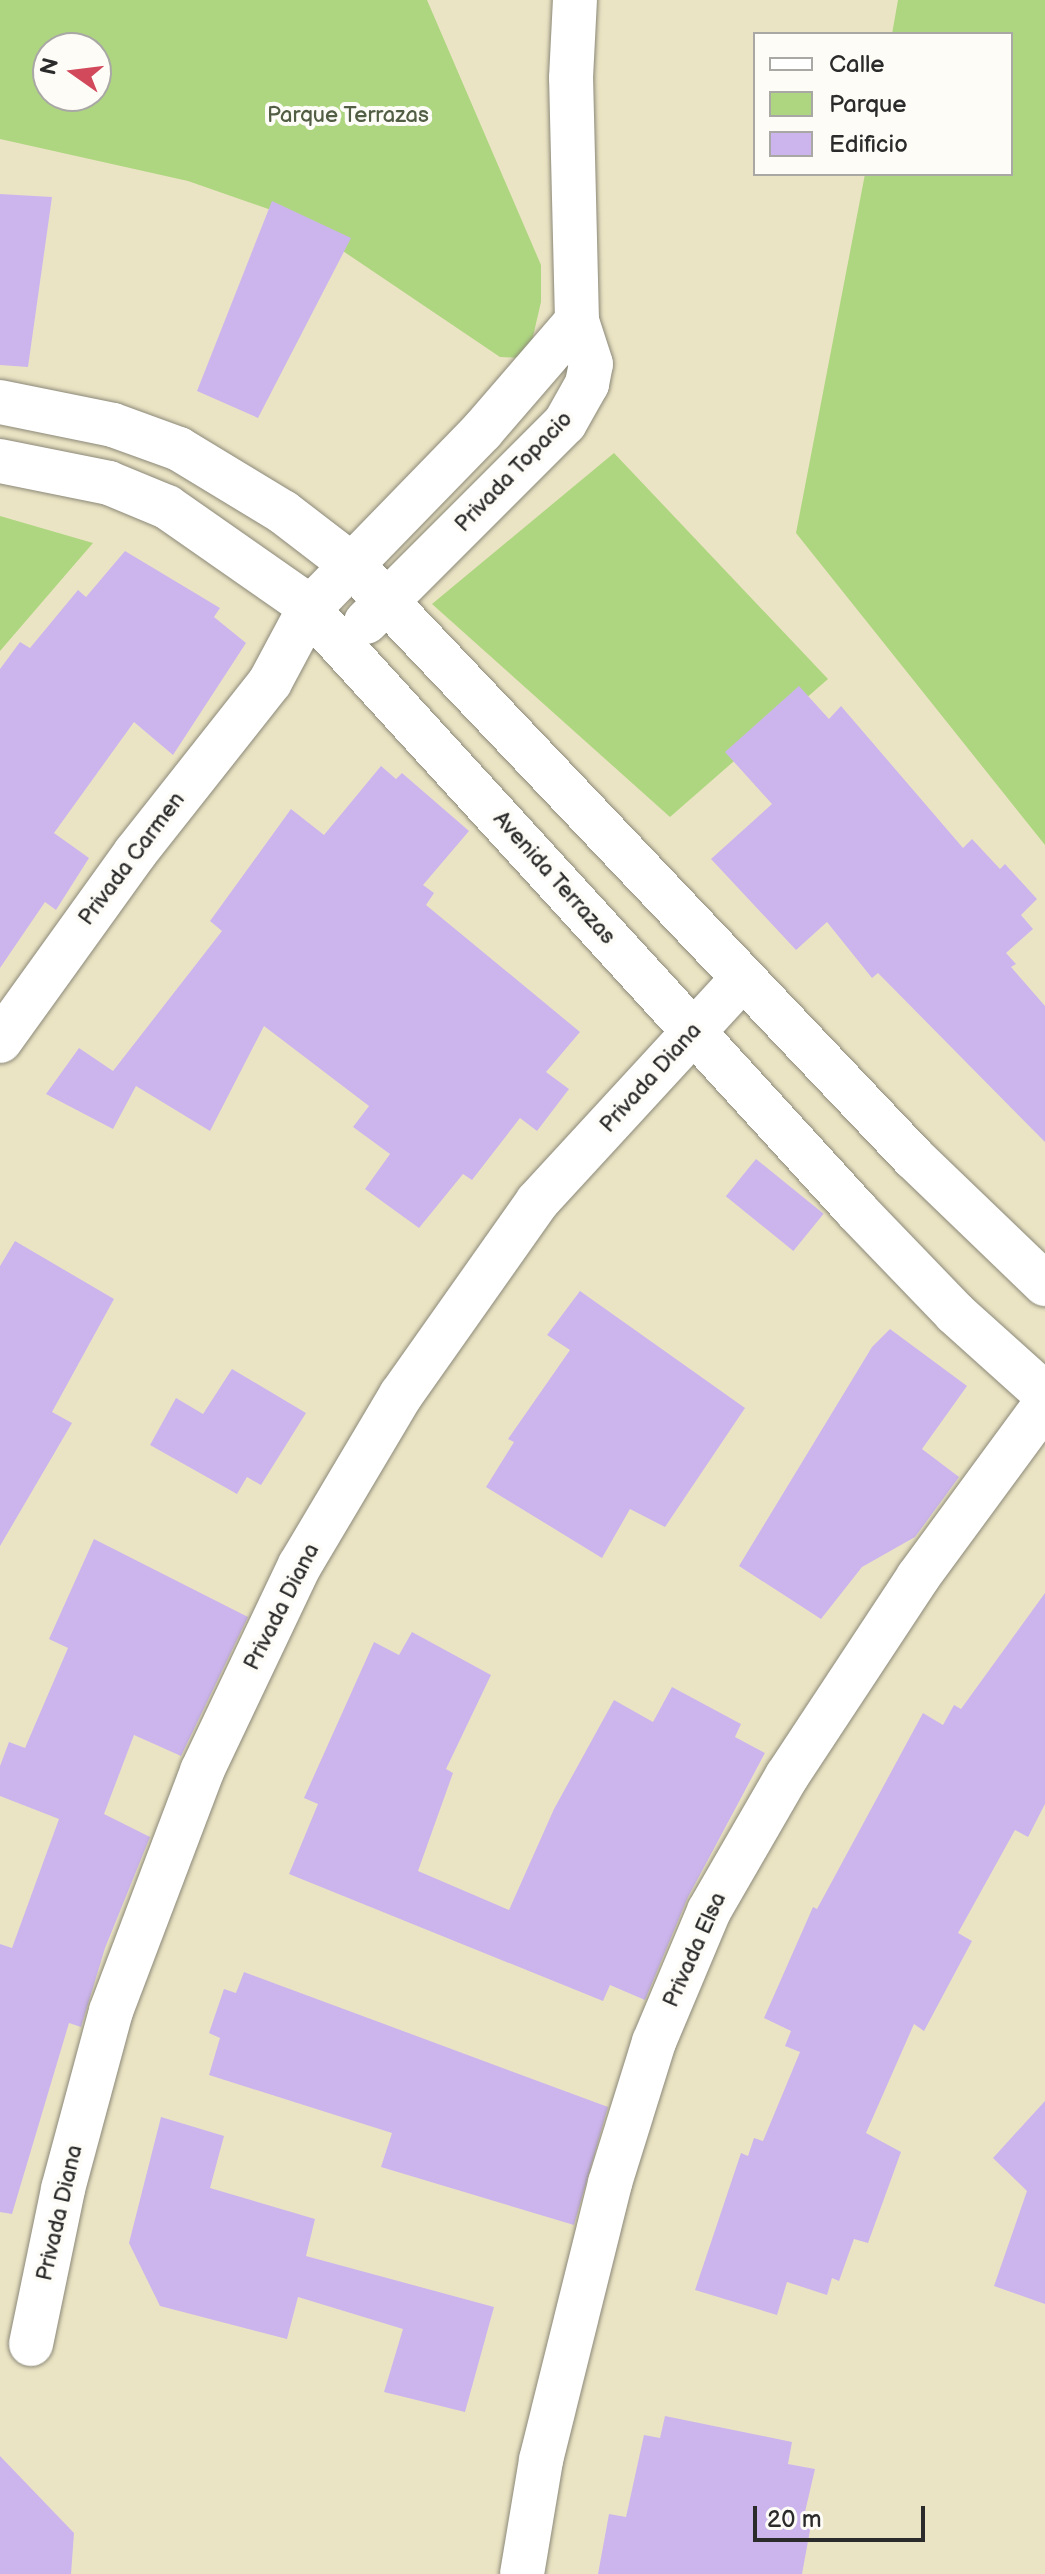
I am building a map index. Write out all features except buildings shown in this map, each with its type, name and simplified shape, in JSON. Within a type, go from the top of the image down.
[{"type":"street","name":"Privada Topacio","points":[[387,600],[565,423],[587,384],[591,364],[577,321],[571,78],[575,0]]},
{"type":"street","points":[[352,565],[482,431],[577,321]]},
{"type":"street","points":[[0,402],[113,425],[179,449],[283,512],[352,565],[742,979],[1045,1284]]},
{"type":"street","points":[[482,431],[520,467]]},
{"type":"street","name":"Avenida Terrazas","points":[[0,461],[109,483],[167,507],[247,558],[309,609],[344,644],[692,1032],[955,1313],[1045,1394]]},
{"type":"street","name":"Privada Carmen","points":[[0,1041],[135,853],[270,682],[309,609],[352,565]]},
{"type":"street","name":"Privada Carmen","points":[[270,682],[344,644],[387,600]]},
{"type":"street","name":"Privada Diana","points":[[31,2344],[63,2189],[111,2011],[202,1771],[300,1565],[401,1395],[537,1202],[742,979]]},
{"type":"street","name":"Privada Elsa","points":[[522,2574],[541,2460],[610,2183],[654,2042],[709,1911],[787,1776],[918,1577],[1045,1404]]},
{"type":"green space","name":"Parque Terrazas","points":[[0,0],[427,0],[541,265],[541,302],[531,345],[522,358],[500,357],[294,218],[188,181],[0,139]]},
{"type":"green space","points":[[898,0],[1045,0],[1045,845],[796,533],[865,176],[1013,176],[1013,32],[892,32]]},
{"type":"green space","points":[[614,453],[828,679],[670,817],[432,604]]},
{"type":"green space","points":[[0,516],[93,543],[0,651]]}]
